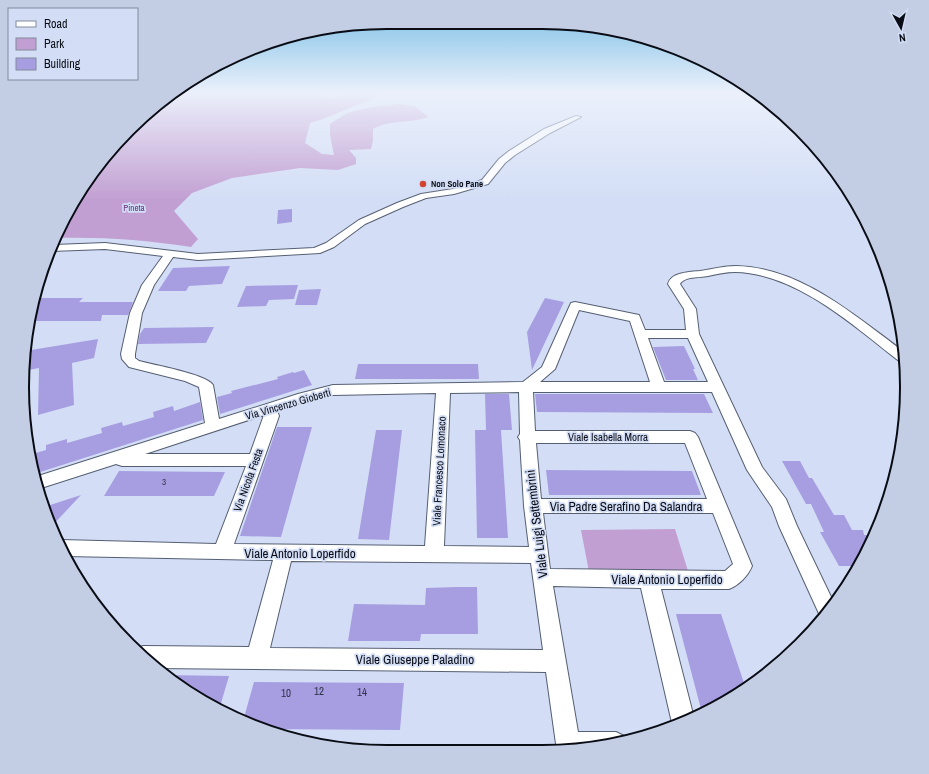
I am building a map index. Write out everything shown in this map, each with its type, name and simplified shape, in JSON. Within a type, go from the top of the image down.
[{"type":"street","points":[[57,248],[105,246],[170,255],[216,257],[316,251],[330,245],[362,222],[400,205],[424,196],[454,191],[485,182],[502,161],[512,152],[556,127]]},
{"type":"street","points":[[170,255],[148,285],[136,313],[128,354],[129,360],[134,364],[190,378],[206,385],[213,427]]},
{"type":"street","points":[[825,606],[788,526],[780,504],[755,470],[693,334],[690,309],[674,282],[684,277],[720,270],[748,270],[779,277],[796,284],[841,312],[898,354]]},
{"type":"street","points":[[526,387],[548,369],[576,306],[635,318],[659,387]]},
{"type":"street","points":[[640,334],[693,334]]},
{"type":"street","name":"Via Vincenzo Gioberti","points":[[41,482],[303,397],[333,390],[526,387],[717,387]]},
{"type":"street","name":"Viale Luigi Settembrini","points":[[526,387],[526,437],[538,555],[555,661]]},
{"type":"street","name":"Viale Francesco Lomonaco","points":[[434,554],[443,388]]},
{"type":"street","name":"Via Nicola Festa","points":[[222,552],[272,416],[269,408]]},
{"type":"street","name":"Viale Isabella Morra","points":[[526,437],[690,437]]},
{"type":"street","name":"Viale Antonio Loperfido","points":[[542,577],[649,580],[729,580],[743,566],[690,437]]},
{"type":"street","name":"Via Vincenzo Gioberti","points":[[106,460],[256,460]]},
{"type":"street","name":"Via Padre Serafino Da Salandra","points":[[534,506],[718,506]]},
{"type":"street","name":"Viale Antonio Loperfido","points":[[68,548],[284,553],[538,555]]},
{"type":"street","points":[[257,658],[284,553]]},
{"type":"street","points":[[649,580],[682,716]]},
{"type":"street","name":"Viale Giuseppe Paladino","points":[[152,657],[555,661]]},
{"type":"street","points":[[555,661],[568,744]]},
{"type":"green space","name":"Pineta","points":[[141,127],[309,127],[305,143],[322,154],[334,155],[330,127],[377,127],[373,129],[371,149],[349,150],[356,158],[356,164],[338,170],[300,168],[232,178],[192,193],[174,211],[198,239],[191,247],[157,242],[91,238],[62,238],[89,188],[118,151]]},
{"type":"green space","points":[[675,529],[688,571],[589,572],[581,530]]},
{"type":"building","points":[[292,209],[292,222],[277,224],[278,210]]},
{"type":"building","points":[[230,266],[222,284],[189,286],[186,291],[158,291],[173,268]]},
{"type":"building","points":[[298,285],[294,299],[269,300],[266,306],[237,307],[246,286]]},
{"type":"building","points":[[321,289],[317,305],[295,305],[299,290]]},
{"type":"building","points":[[40,298],[83,298],[79,302],[133,302],[128,315],[102,315],[101,321],[35,321]]},
{"type":"building","points":[[545,298],[564,302],[532,370],[527,332]]},
{"type":"building","points":[[214,327],[206,343],[138,344],[140,334],[144,328]]},
{"type":"building","points":[[98,339],[94,358],[72,363],[74,405],[38,415],[39,368],[30,370],[31,350]]},
{"type":"building","points":[[684,346],[695,369],[693,369],[698,380],[666,380],[653,347]]},
{"type":"building","points":[[358,364],[478,364],[479,379],[355,379]]},
{"type":"building","points":[[304,370],[312,385],[220,414],[217,397],[232,393],[231,391],[278,379],[277,377]]},
{"type":"building","points":[[485,394],[509,394],[512,430],[501,430],[508,538],[477,538],[475,430],[486,430]]},
{"type":"building","points":[[535,394],[704,394],[713,413],[537,412]]},
{"type":"building","points":[[200,402],[203,420],[39,472],[35,453],[46,450],[46,445],[67,439],[67,443],[102,433],[101,428],[122,422],[123,426],[154,417],[153,412],[173,406],[174,411]]},
{"type":"building","points":[[277,427],[312,427],[281,537],[240,536]]},
{"type":"building","points":[[376,430],[402,430],[389,540],[358,539]]},
{"type":"building","points":[[782,461],[800,461],[809,478],[812,478],[834,515],[844,515],[852,530],[863,530],[864,535],[868,535],[852,566],[839,566],[820,532],[824,532],[811,504],[806,504]]},
{"type":"building","points":[[546,470],[692,471],[701,495],[549,495]]},
{"type":"building","points":[[119,471],[225,472],[214,496],[104,496]]},
{"type":"building","points":[[81,495],[55,522],[49,505]]},
{"type":"building","points":[[477,587],[478,634],[421,634],[420,641],[348,641],[354,604],[425,605],[426,588]]},
{"type":"building","points":[[676,614],[721,614],[744,683],[701,708]]},
{"type":"building","points":[[175,675],[229,676],[221,704],[188,685]]},
{"type":"building","points":[[254,682],[404,683],[400,730],[282,729],[245,715]]},
{"type":"place","name":"Non Solo Pane","points":[[423,184]]}]
